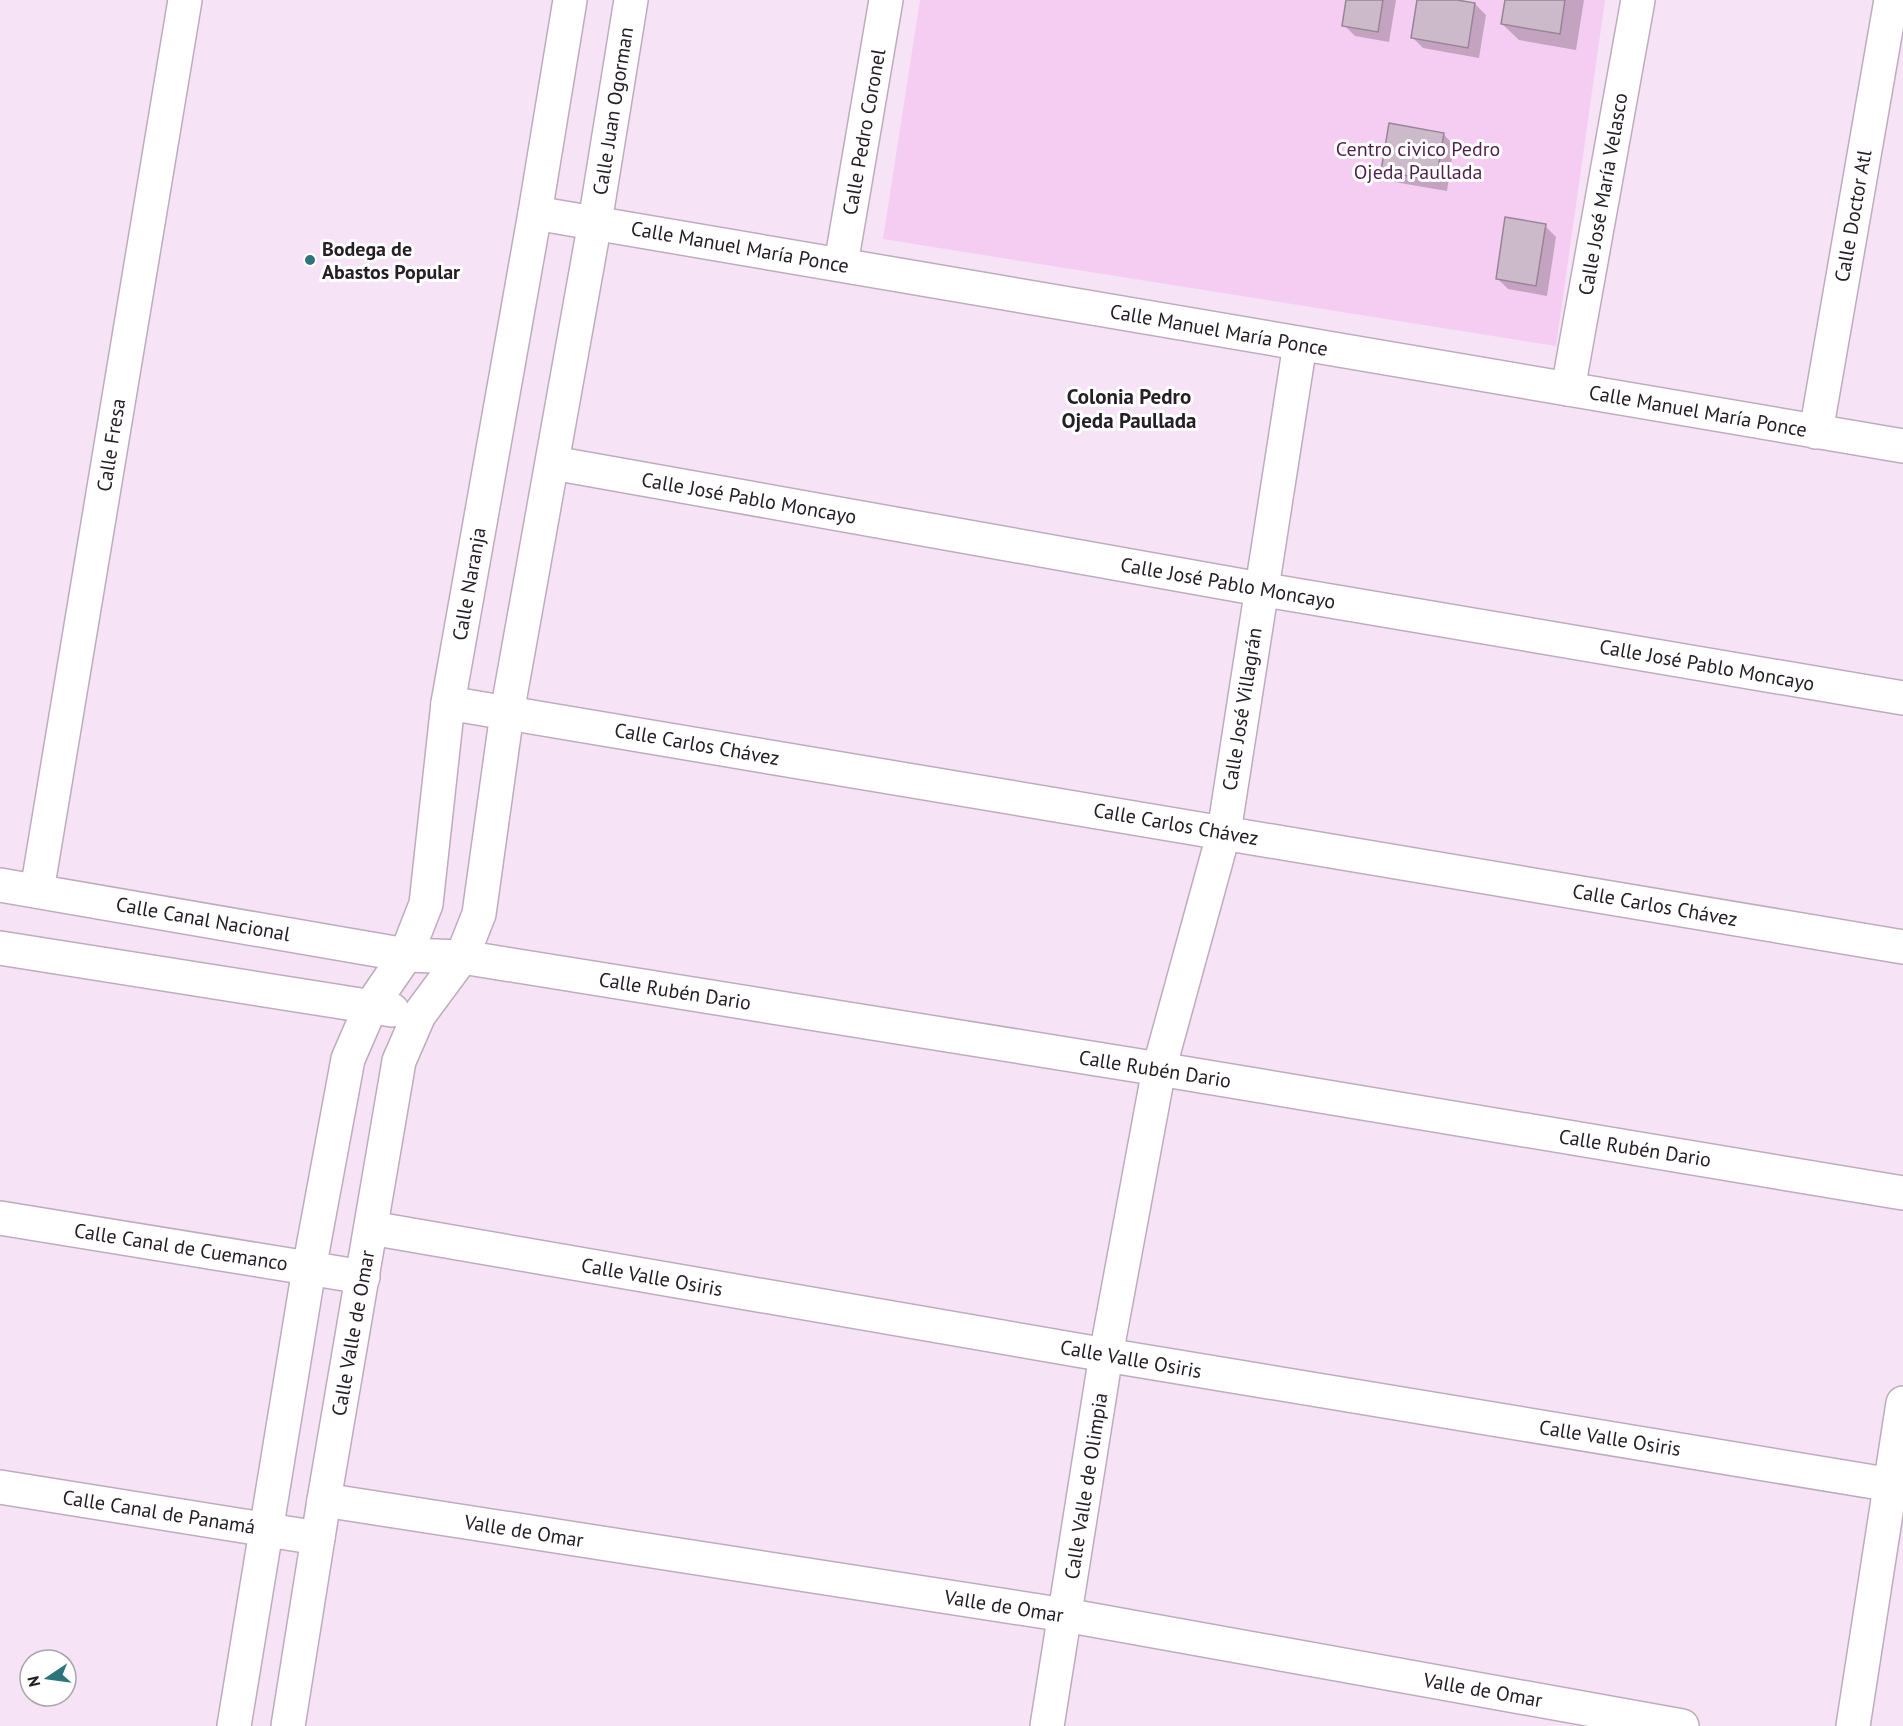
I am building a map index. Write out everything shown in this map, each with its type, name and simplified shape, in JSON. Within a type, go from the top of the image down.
[{"type":"street","name":"Calle Fresa","points":[[37,891],[185,0]]},
{"type":"street","points":[[535,213],[570,0]]},
{"type":"street","name":"Calle Juan Ogorman","points":[[595,222],[631,0]]},
{"type":"street","name":"Calle Pedro Coronel","points":[[841,264],[886,0]]},
{"type":"street","name":"Calle José María Velasco","points":[[1568,389],[1638,0]]},
{"type":"street","name":"Calle Doctor Atl","points":[[1816,432],[1891,0]]},
{"type":"street","name":"Calle Manuel María Ponce","points":[[535,213],[1903,446]]},
{"type":"street","name":"Calle Naranja","points":[[406,954],[426,904],[448,703],[535,213]]},
{"type":"street","points":[[462,957],[479,914],[507,713],[595,222]]},
{"type":"street","name":"Calle José Villagrán","points":[[1159,1069],[1224,832],[1260,589],[1300,344]]},
{"type":"street","name":"Calle José Pablo Moncayo","points":[[553,464],[1260,589],[1903,698]]},
{"type":"street","name":"Calle Carlos Chávez","points":[[448,703],[1903,947]]},
{"type":"street","name":"Calle Canal Nacional","points":[[0,885],[406,954]]},
{"type":"street","points":[[0,948],[419,1015]]},
{"type":"street","points":[[234,1726],[309,1269],[348,1059],[370,1006],[406,954]]},
{"type":"street","name":"Calle Rubén Dario","points":[[406,954],[462,957],[1159,1069],[1903,1193]]},
{"type":"street","name":"Calle Valle de Omar","points":[[288,1726],[399,1061],[419,1015],[462,957]]},
{"type":"street","name":"Calle Valle de Olimpia","points":[[1047,1726],[1106,1355],[1159,1069]]},
{"type":"street","name":"Calle Canal de Cuemanco","points":[[0,1218],[363,1277]]},
{"type":"street","name":"Calle Valle Osiris","points":[[371,1228],[1106,1355],[1892,1485]]},
{"type":"street","points":[[1853,1726],[1903,1403]]},
{"type":"street","name":"Calle Canal de Panamá","points":[[0,1487],[318,1538]]},
{"type":"street","name":"Valle de Omar","points":[[324,1500],[1065,1615],[1682,1726]]},
{"type":"green space","name":"Centro civico Pedro Ojeda Paullada","points":[[920,0],[1605,0],[1556,346],[883,239]]},
{"type":"building","points":[[1346,0],[1383,0],[1378,32],[1342,26]]},
{"type":"building","points":[[1417,0],[1457,0],[1475,3],[1468,48],[1411,38]]},
{"type":"building","points":[[1505,0],[1565,0],[1560,34],[1501,24]]},
{"type":"building","points":[[1389,123],[1444,133],[1436,181],[1381,171]]},
{"type":"building","points":[[1505,217],[1546,224],[1536,286],[1496,279]]},
{"type":"place","name":"Bodega de Abastos Popular","points":[[310,260]]},
{"type":"district","name":"Colonia Pedro Ojeda Paullada","points":[[1129,409]]}]
